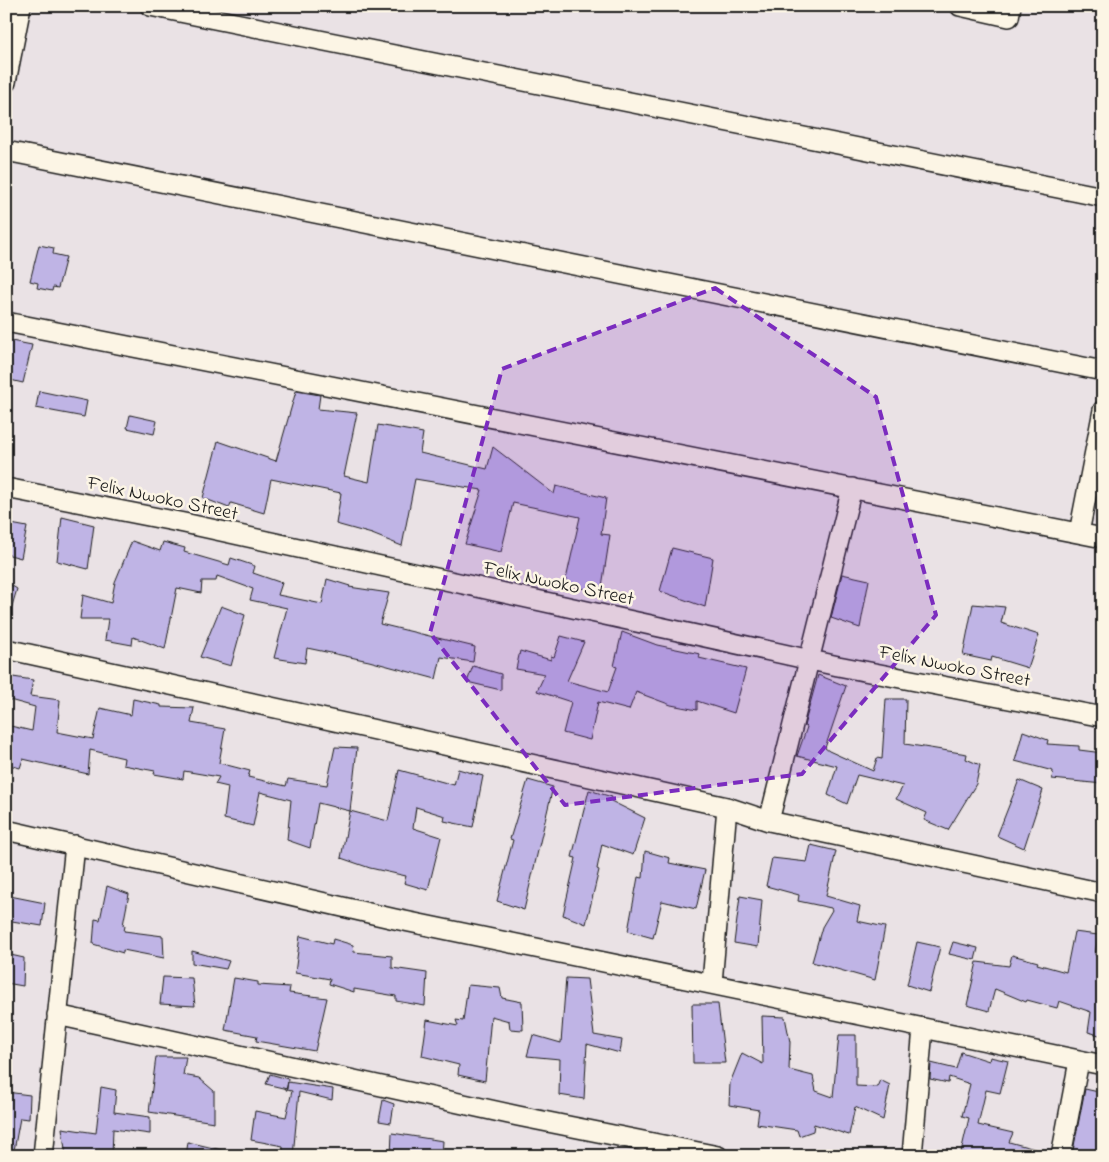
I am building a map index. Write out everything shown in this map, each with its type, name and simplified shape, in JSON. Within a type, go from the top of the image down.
[{"type":"street","points":[[6,82],[9,52],[21,6]]},
{"type":"street","points":[[150,6],[1103,198]]},
{"type":"street","points":[[960,6],[1009,17],[1011,6]]},
{"type":"street","points":[[6,151],[1103,371]]},
{"type":"street","points":[[6,322],[1103,538]]},
{"type":"street","points":[[1079,533],[1103,410]]},
{"type":"street","name":"Felix Nwoko Street","points":[[6,488],[184,523],[507,595],[809,658],[838,666],[1103,717]]},
{"type":"street","points":[[769,821],[852,488]]},
{"type":"street","points":[[6,649],[727,807],[769,821],[1103,893]]},
{"type":"street","points":[[712,983],[727,807]]},
{"type":"street","points":[[6,830],[395,919],[712,983],[1103,1066]]},
{"type":"street","points":[[43,1156],[75,845]]},
{"type":"street","points":[[57,1015],[518,1116],[718,1156]]},
{"type":"street","points":[[912,1156],[923,1028]]},
{"type":"street","points":[[1062,1156],[1080,1061]]},
{"type":"highlighted area","points":[[715,288],[876,397],[936,615],[802,774],[565,805],[430,633],[502,369]]},
{"type":"building","points":[[39,245],[54,248],[53,254],[66,257],[58,288],[53,287],[52,291],[37,288],[38,283],[30,281]]},
{"type":"building","points":[[6,340],[32,345],[23,383],[6,379]]},
{"type":"building","points":[[39,391],[87,401],[84,417],[36,408]]},
{"type":"building","points":[[296,391],[320,395],[318,409],[357,413],[344,476],[369,482],[378,425],[423,433],[420,453],[487,469],[493,447],[554,494],[556,486],[606,498],[601,534],[610,535],[601,593],[565,584],[580,517],[513,503],[501,552],[465,544],[482,490],[415,479],[402,546],[372,534],[336,524],[341,493],[271,479],[264,513],[231,503],[229,508],[203,498],[218,441],[276,461]]},
{"type":"building","points":[[130,415],[157,421],[154,434],[127,428]]},
{"type":"building","points":[[62,517],[94,525],[88,569],[57,561]]},
{"type":"building","points":[[6,523],[27,527],[21,558],[6,554]]},
{"type":"building","points":[[132,541],[160,551],[163,542],[185,548],[184,552],[229,565],[231,558],[255,566],[253,573],[282,583],[278,595],[322,604],[327,579],[349,587],[389,593],[380,624],[475,647],[473,662],[441,657],[436,679],[369,661],[307,648],[305,663],[274,658],[287,608],[250,600],[253,589],[217,576],[216,581],[202,581],[201,593],[177,588],[165,649],[133,637],[132,645],[105,640],[108,619],[80,619],[83,595],[111,603],[115,582]]},
{"type":"building","points":[[672,548],[713,558],[705,607],[660,591]]},
{"type":"building","points":[[842,574],[869,580],[860,628],[831,618]]},
{"type":"building","points":[[6,582],[17,589],[9,616],[6,616]]},
{"type":"building","points":[[973,604],[1005,607],[1001,623],[1039,635],[1028,668],[992,657],[991,661],[963,655]]},
{"type":"building","points":[[221,606],[245,615],[231,666],[200,657]]},
{"type":"building","points":[[622,632],[657,645],[700,654],[699,658],[746,669],[734,713],[697,701],[697,710],[671,705],[636,692],[629,710],[598,702],[590,740],[563,733],[571,702],[537,691],[545,674],[516,669],[520,651],[551,660],[551,656],[554,657],[561,636],[584,642],[567,681],[608,692],[617,667],[614,666]]},
{"type":"building","points":[[473,666],[501,674],[501,690],[467,682]]},
{"type":"building","points":[[818,675],[846,686],[825,748],[829,751],[873,771],[877,758],[882,759],[886,699],[906,699],[905,744],[967,754],[966,759],[980,765],[976,784],[948,830],[924,820],[927,813],[896,799],[903,786],[857,775],[847,804],[828,795],[837,766],[797,756],[807,727],[804,726]]},
{"type":"building","points":[[6,676],[33,680],[30,696],[60,700],[57,732],[93,739],[100,708],[131,715],[133,699],[161,705],[161,707],[194,708],[191,723],[225,729],[219,763],[250,771],[248,777],[286,786],[288,779],[327,785],[335,747],[357,748],[350,811],[318,803],[310,848],[287,840],[291,800],[260,792],[253,826],[224,819],[228,787],[215,784],[219,777],[184,771],[183,779],[154,774],[155,771],[123,765],[124,758],[90,750],[88,774],[23,759],[20,768],[6,764],[6,725],[32,731],[35,707],[6,699]]},
{"type":"building","points":[[1023,731],[1048,740],[1047,744],[1079,746],[1079,750],[1103,753],[1103,784],[1052,779],[1053,771],[1015,761]]},
{"type":"building","points":[[458,769],[483,776],[473,827],[444,821],[445,816],[416,807],[413,828],[441,837],[428,890],[404,883],[406,876],[370,868],[341,858],[350,811],[388,821],[399,770],[454,785]]},
{"type":"building","points":[[528,780],[553,787],[524,910],[497,901],[513,840],[510,839]]},
{"type":"building","points":[[1019,780],[1043,790],[1024,848],[997,836]]},
{"type":"building","points":[[589,790],[612,797],[611,801],[645,818],[633,855],[602,844],[597,869],[599,870],[586,924],[563,915],[576,858],[572,857]]},
{"type":"building","points":[[811,845],[836,851],[826,896],[860,906],[857,921],[885,927],[875,980],[812,962],[822,927],[832,910],[831,908],[798,901],[799,895],[766,886],[772,858],[807,862]]},
{"type":"building","points":[[645,851],[670,858],[669,863],[705,870],[696,909],[662,901],[653,938],[628,931],[638,877],[643,878]]},
{"type":"building","points":[[107,886],[129,894],[123,925],[125,926],[124,931],[163,936],[164,958],[123,950],[123,953],[93,944],[95,919],[100,920]]},
{"type":"building","points":[[10,896],[45,903],[42,926],[6,920]]},
{"type":"building","points":[[740,896],[762,900],[758,947],[734,943]]},
{"type":"building","points":[[1074,932],[1098,935],[1095,955],[1103,957],[1103,1036],[1088,1032],[1091,1012],[1059,1001],[1057,1008],[1027,1000],[1026,1002],[995,989],[989,1011],[967,1005],[977,962],[1009,966],[1012,955],[1066,972]]},
{"type":"building","points":[[300,936],[332,944],[333,939],[353,945],[354,952],[392,956],[392,968],[427,973],[425,1006],[396,1001],[396,996],[354,989],[354,992],[329,984],[330,979],[295,973]]},
{"type":"building","points":[[917,942],[940,947],[929,992],[907,985]]},
{"type":"building","points":[[953,942],[978,948],[975,960],[949,954]]},
{"type":"building","points":[[192,951],[229,961],[226,969],[192,963]]},
{"type":"building","points":[[6,954],[24,958],[23,986],[6,983]]},
{"type":"building","points":[[163,977],[192,978],[195,1006],[160,1004]]},
{"type":"building","points":[[234,978],[258,982],[258,985],[290,987],[289,993],[327,998],[315,1051],[256,1041],[257,1036],[225,1030]]},
{"type":"building","points":[[566,978],[587,979],[594,1035],[622,1040],[620,1053],[587,1044],[584,1099],[559,1095],[560,1059],[527,1056],[533,1035],[561,1043]]},
{"type":"building","points":[[468,985],[500,988],[502,998],[522,1002],[523,1030],[510,1029],[509,1021],[491,1016],[485,1081],[458,1075],[459,1065],[422,1056],[427,1020],[458,1026],[456,1020],[463,1021]]},
{"type":"building","points":[[692,1004],[718,1004],[725,1063],[693,1063]]},
{"type":"building","points":[[762,1016],[785,1017],[790,1042],[789,1070],[813,1076],[816,1091],[833,1097],[839,1035],[856,1035],[856,1086],[877,1087],[880,1080],[890,1085],[883,1120],[855,1107],[849,1135],[814,1124],[813,1131],[799,1136],[797,1130],[757,1124],[759,1110],[729,1105],[730,1083],[742,1053],[763,1064]]},
{"type":"building","points":[[961,1052],[989,1061],[990,1057],[1008,1061],[1000,1093],[986,1090],[978,1125],[1013,1133],[1009,1142],[1050,1153],[1049,1156],[980,1156],[961,1152],[969,1118],[962,1116],[970,1084],[949,1077],[948,1083],[930,1079],[931,1063],[956,1069]]},
{"type":"building","points":[[156,1057],[186,1057],[183,1075],[199,1078],[214,1091],[214,1122],[149,1112]]},
{"type":"building","points":[[270,1074],[288,1079],[287,1089],[266,1084]]},
{"type":"building","points":[[288,1082],[333,1089],[332,1100],[299,1092],[293,1156],[283,1153],[283,1146],[251,1140],[255,1111],[286,1117],[292,1091],[286,1090]]},
{"type":"building","points":[[101,1087],[116,1090],[114,1112],[150,1117],[150,1134],[113,1129],[112,1156],[66,1156],[62,1128],[96,1133]]},
{"type":"building","points":[[1085,1089],[1103,1093],[1103,1156],[1072,1156]]},
{"type":"building","points":[[6,1092],[30,1095],[29,1119],[20,1118],[13,1156],[6,1156]]},
{"type":"building","points":[[383,1100],[394,1104],[391,1123],[379,1121]]},
{"type":"building","points":[[392,1133],[443,1141],[442,1156],[391,1156]]},
{"type":"building","points":[[188,1142],[230,1152],[229,1156],[186,1156]]}]
